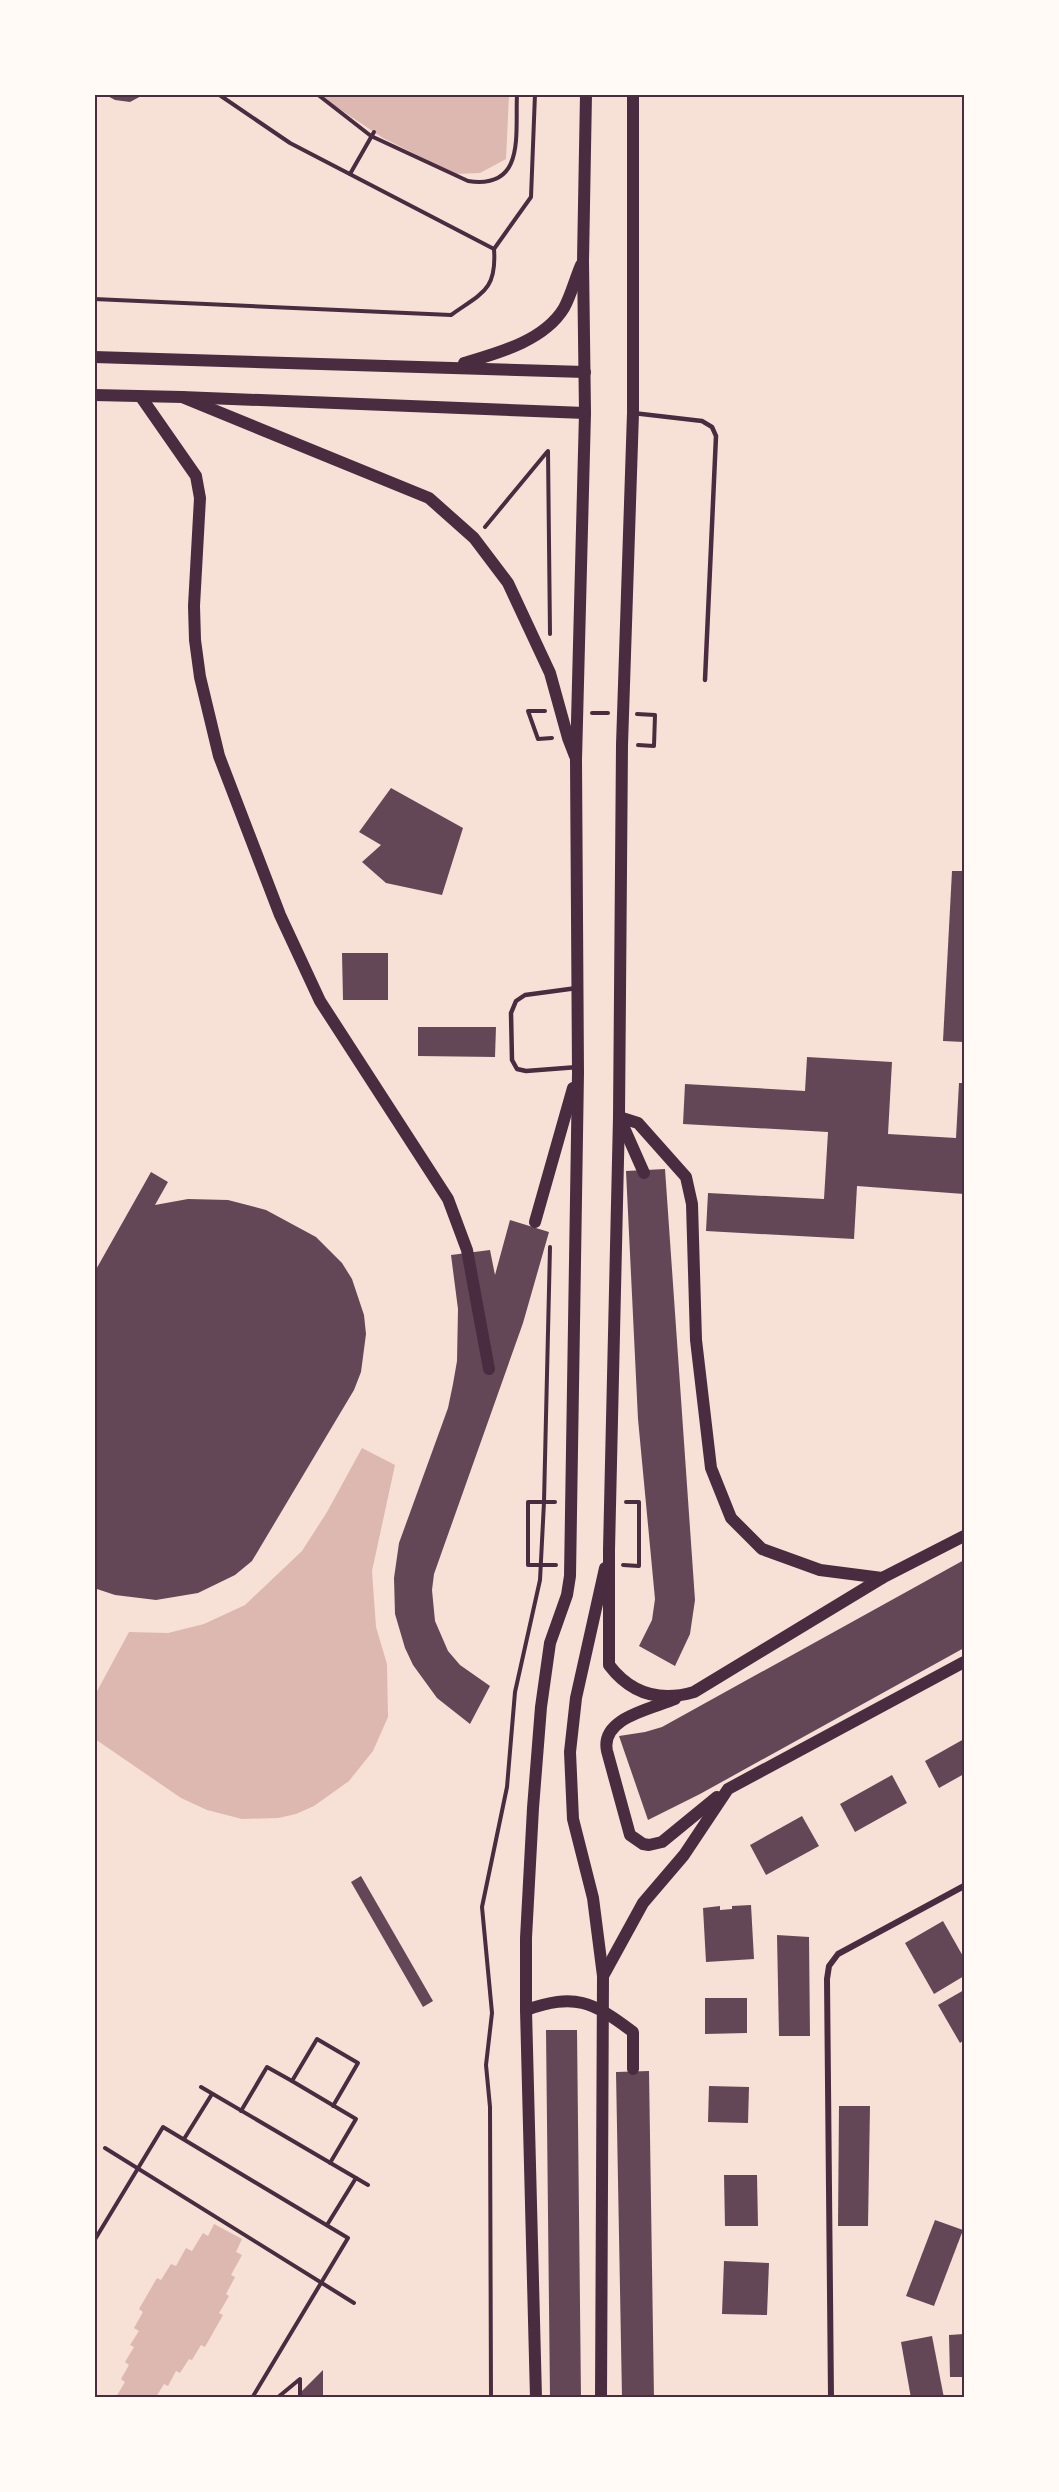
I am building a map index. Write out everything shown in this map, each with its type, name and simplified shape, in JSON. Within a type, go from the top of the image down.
[{"type":"main road","points":[[536,2397],[526,1938],[541,1707],[550,1643],[567,1595],[570,1576],[578,1070],[576,760],[585,413],[583,261],[586,94]]},
{"type":"main road","points":[[633,94],[633,413],[622,744],[620,1117],[609,1550],[609,1665],[628,1685],[647,1694],[667,1697],[694,1692]]},
{"type":"main road","points":[[454,366],[509,350],[546,327],[563,309],[583,261]]},
{"type":"main road","points":[[94,357],[454,366],[585,372]]},
{"type":"main road","points":[[94,395],[585,413]]},
{"type":"main road","points":[[141,397],[196,476],[200,498],[194,606],[195,640],[200,677],[219,756],[280,915],[320,1001],[448,1199],[467,1250],[489,1369]]},
{"type":"main road","points":[[182,397],[429,498],[474,538],[508,583],[550,673],[576,760]]},
{"type":"main road","points":[[535,1222],[578,1070]]},
{"type":"main road","points":[[620,1117],[644,1173]]},
{"type":"main road","points":[[620,1117],[638,1123],[686,1177],[692,1204],[696,1340],[711,1468],[731,1518],[762,1549],[820,1570],[882,1578]]},
{"type":"main road","points":[[964,1536],[882,1578],[694,1692],[622,1720],[609,1732],[606,1745],[630,1835],[643,1844],[662,1842],[728,1789],[964,1662]]},
{"type":"main road","points":[[601,2397],[603,1976],[593,1898],[573,1819],[570,1752],[576,1698],[609,1550]]},
{"type":"main road","points":[[603,1976],[643,1903],[684,1855],[728,1789]]},
{"type":"main road","points":[[526,2010],[566,2000],[603,2010],[633,2032],[633,2069]]},
{"type":"street","points":[[831,2397],[827,1979],[829,1966],[838,1954],[964,1886]]},
{"type":"lane","points":[[633,413],[702,421],[712,427],[716,436],[705,680]]},
{"type":"lane","points":[[577,988],[525,994],[516,1001],[511,1012],[512,1060],[517,1069],[526,1071],[578,1070]]},
{"type":"path","points":[[218,94],[290,143],[494,249]]},
{"type":"path","points":[[317,94],[372,134],[468,181],[484,183],[503,177],[513,163],[517,94]]},
{"type":"path","points":[[94,299],[451,315],[488,289],[496,269],[494,249],[531,197],[535,94]]},
{"type":"path","points":[[350,174],[372,134]]},
{"type":"path","points":[[484,527],[548,452],[550,638]]},
{"type":"path","points":[[528,711],[538,739]]},
{"type":"path","points":[[654,746],[655,715]]},
{"type":"path","points":[[491,2397],[490,2107],[486,2065],[492,2013],[482,1908],[507,1787],[514,1692],[540,1580],[550,1247]]},
{"type":"path","points":[[528,1565],[528,1502],[571,1502]]},
{"type":"path","points":[[639,1502],[639,1566]]},
{"type":"path","points":[[292,2081],[317,2038],[358,2063],[333,2106]]},
{"type":"path","points":[[241,2111],[267,2067],[292,2081],[356,2119],[330,2163]]},
{"type":"path","points":[[201,2087],[368,2185]]},
{"type":"path","points":[[184,2139],[212,2094]]},
{"type":"path","points":[[94,2241],[163,2127],[348,2238],[252,2397]]},
{"type":"path","points":[[105,2148],[354,2303]]},
{"type":"path","points":[[327,2225],[356,2178]]},
{"type":"path","points":[[277,2397],[300,2379],[300,2397]]},
{"type":"shaded area","points":[[322,95],[509,95],[506,159],[480,173],[455,174],[383,138]]},
{"type":"shaded area","points":[[362,1448],[395,1465],[372,1571],[376,1627],[387,1664],[388,1717],[373,1751],[349,1781],[314,1806],[296,1814],[278,1818],[242,1819],[207,1810],[181,1798],[95,1739],[95,1695],[129,1632],[168,1633],[204,1624],[245,1605],[302,1551],[327,1512]]},
{"type":"shaded area","points":[[214,2224],[242,2239],[236,2252],[242,2255],[231,2275],[235,2277],[226,2294],[229,2296],[219,2313],[223,2315],[205,2347],[201,2345],[192,2360],[189,2359],[180,2373],[176,2371],[168,2386],[164,2384],[156,2397],[116,2397],[125,2382],[121,2379],[129,2365],[125,2362],[134,2347],[130,2345],[139,2331],[134,2328],[143,2312],[139,2309],[157,2278],[161,2280],[171,2264],[176,2266],[186,2248],[192,2251],[203,2233],[208,2236]]},
{"type":"building","points":[[104,94],[145,94],[130,102],[115,100]]},
{"type":"building","points":[[391,788],[463,828],[442,895],[386,883],[362,862],[381,845],[359,832]]},
{"type":"building","points":[[952,871],[964,871],[964,1042],[943,1041]]},
{"type":"building","points":[[342,953],[388,953],[388,1000],[343,1000]]},
{"type":"building","points":[[418,1027],[496,1027],[495,1057],[418,1056]]},
{"type":"building","points":[[807,1057],[892,1062],[888,1134],[956,1138],[959,1083],[964,1083],[964,1194],[857,1186],[854,1239],[706,1231],[708,1193],[824,1199],[828,1132],[683,1124],[685,1084],[805,1091]]},
{"type":"building","points":[[665,1169],[695,1600],[690,1634],[675,1666],[639,1646],[652,1620],[655,1599],[638,1419],[626,1171]]},
{"type":"building","points":[[151,1172],[168,1182],[155,1205],[188,1199],[228,1200],[266,1210],[316,1237],[342,1263],[352,1279],[364,1315],[366,1334],[361,1372],[354,1390],[252,1561],[235,1575],[198,1593],[156,1600],[115,1595],[94,1588],[94,1273]]},
{"type":"building","points":[[510,1220],[549,1232],[523,1323],[434,1574],[432,1590],[435,1621],[448,1651],[460,1665],[490,1686],[470,1724],[437,1698],[413,1665],[405,1648],[395,1614],[394,1578],[399,1543],[448,1408],[453,1384],[457,1361],[458,1309],[451,1255],[490,1250],[495,1275]]},
{"type":"building","points":[[964,1560],[964,1648],[700,1794],[648,1820],[619,1736],[662,1727]]},
{"type":"building","points":[[964,1739],[964,1774],[939,1788],[925,1761]]},
{"type":"building","points":[[892,1775],[907,1803],[855,1832],[840,1804]]},
{"type":"building","points":[[802,1816],[819,1846],[766,1875],[750,1845]]},
{"type":"building","points":[[361,1876],[433,2001],[423,2007],[351,1882]]},
{"type":"building","points":[[751,1905],[754,1959],[706,1962],[703,1908],[720,1906],[720,1910],[732,1909],[732,1906]]},
{"type":"building","points":[[943,1921],[964,1958],[964,1976],[934,1994],[905,1943]]},
{"type":"building","points":[[777,1935],[809,1937],[810,2036],[779,2036]]},
{"type":"building","points":[[964,1990],[964,2040],[960,2043],[938,2005]]},
{"type":"building","points":[[705,1998],[747,1998],[747,2033],[705,2034]]},
{"type":"building","points":[[546,2030],[577,2030],[581,2398],[550,2398]]},
{"type":"building","points":[[649,2071],[654,2398],[622,2398],[616,2072]]},
{"type":"building","points":[[709,2086],[749,2087],[748,2123],[708,2122]]},
{"type":"building","points":[[839,2106],[870,2106],[868,2226],[838,2226]]},
{"type":"building","points":[[724,2175],[757,2175],[758,2226],[725,2226]]},
{"type":"building","points":[[935,2220],[963,2230],[934,2306],[906,2296]]},
{"type":"building","points":[[724,2261],[769,2263],[767,2315],[722,2314]]},
{"type":"building","points":[[964,2334],[964,2377],[950,2377],[949,2335]]},
{"type":"building","points":[[932,2336],[944,2398],[911,2398],[901,2342]]},
{"type":"building","points":[[323,2370],[323,2398],[295,2398]]}]
